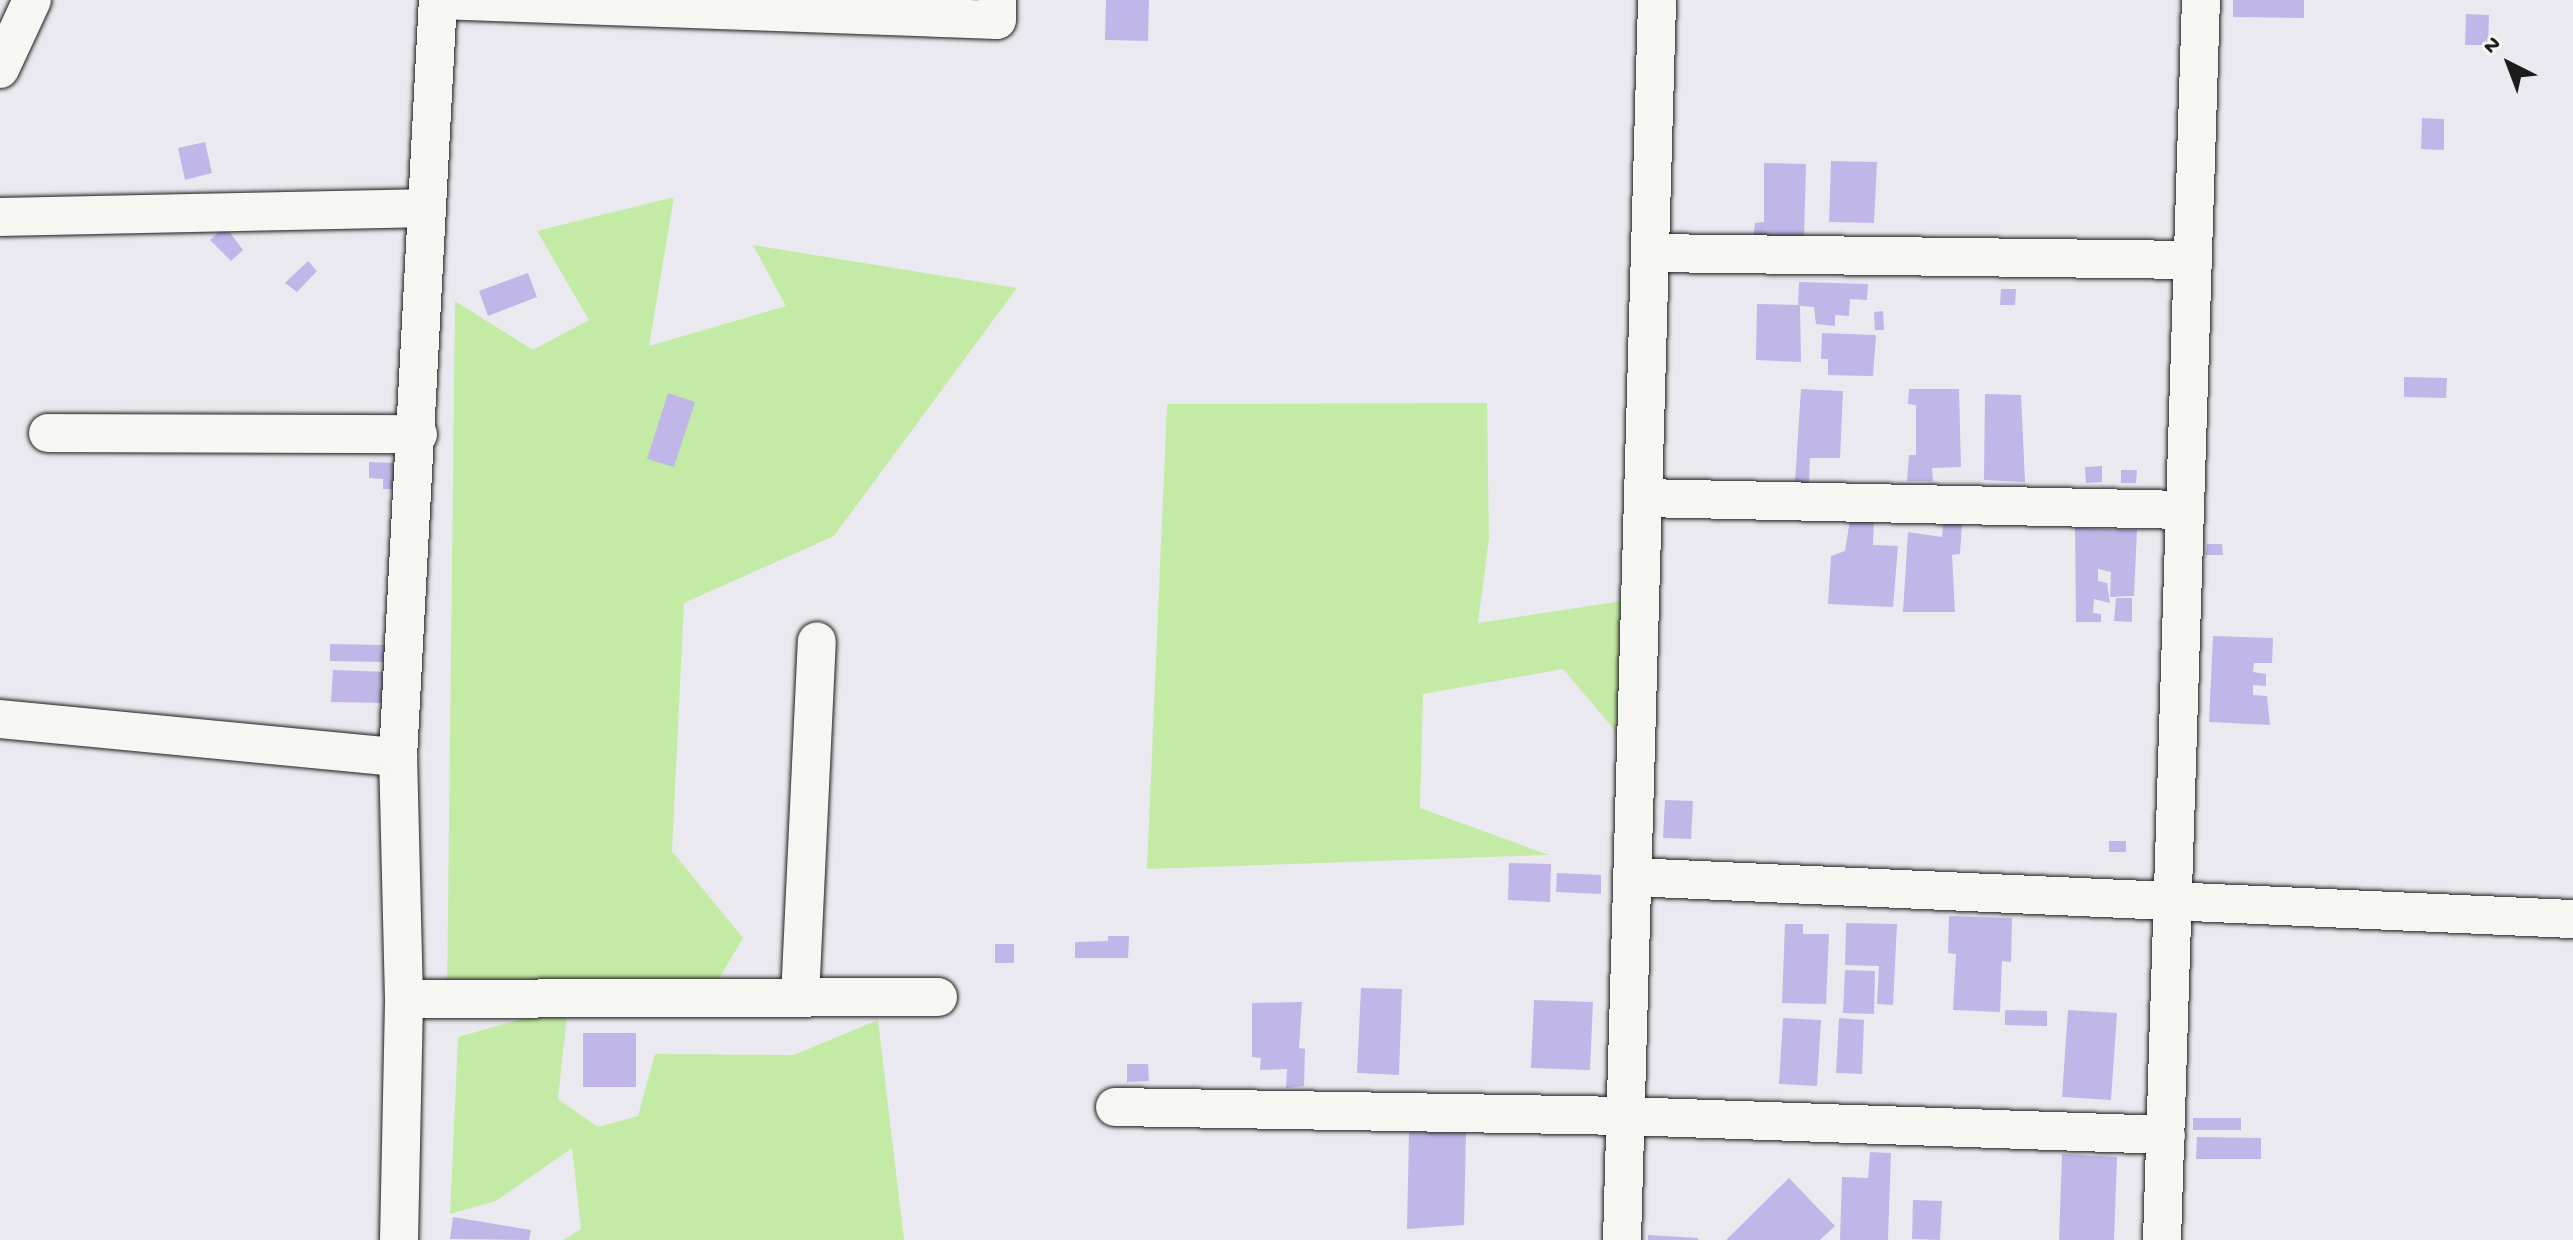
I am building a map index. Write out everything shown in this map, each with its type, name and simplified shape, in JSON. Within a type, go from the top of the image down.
[{"type":"street","points":[[0,69],[32,0]]},
{"type":"street","points":[[399,1240],[404,999],[398,757],[418,434],[424,208],[438,0],[997,20],[997,0]]},
{"type":"street","points":[[1622,1240],[1657,0]]},
{"type":"street","points":[[2162,1240],[2201,0]]},
{"type":"street","points":[[0,217],[424,208]]},
{"type":"street","points":[[1650,253],[2193,260]]},
{"type":"street","points":[[48,433],[418,434]]},
{"type":"street","points":[[1643,498],[2185,510]]},
{"type":"street","points":[[800,998],[817,641]]},
{"type":"street","points":[[0,719],[398,757]]},
{"type":"street","points":[[1632,877],[2573,919]]},
{"type":"street","points":[[404,999],[938,997]]},
{"type":"street","points":[[1115,1107],[1625,1116],[2166,1135]]},
{"type":"green space","points":[[674,197],[649,346],[786,306],[753,245],[1017,288],[834,536],[684,603],[672,851],[743,938],[710,994],[447,1000],[455,301],[533,350],[589,320],[537,231]]},
{"type":"green space","points":[[1487,403],[1489,538],[1478,623],[1628,600],[1624,741],[1563,669],[1423,694],[1420,808],[1549,855],[1147,869],[1167,404]]},
{"type":"green space","points":[[568,1006],[558,1099],[598,1127],[638,1116],[655,1054],[794,1055],[878,1020],[904,1240],[563,1240],[581,1229],[572,1148],[496,1201],[450,1214],[458,1037]]},
{"type":"building","points":[[1106,0],[1149,0],[1148,41],[1105,40]]},
{"type":"building","points":[[2233,0],[2304,0],[2304,18],[2233,17]]},
{"type":"building","points":[[2466,14],[2489,15],[2488,45],[2465,45]]},
{"type":"building","points":[[2422,118],[2444,119],[2444,150],[2421,149]]},
{"type":"building","points":[[205,142],[212,173],[185,180],[178,148]]},
{"type":"building","points":[[1831,161],[1877,162],[1874,223],[1829,222]]},
{"type":"building","points":[[1764,163],[1806,164],[1804,238],[1752,248],[1755,223],[1764,222]]},
{"type":"building","points":[[225,226],[243,250],[231,261],[210,240]]},
{"type":"building","points":[[308,261],[317,271],[297,292],[285,283]]},
{"type":"building","points":[[528,273],[537,297],[488,316],[479,291]]},
{"type":"building","points":[[1799,282],[1868,284],[1867,300],[1850,299],[1849,316],[1835,315],[1835,326],[1816,324],[1814,307],[1800,306],[1801,362],[1756,360],[1757,304],[1798,305]]},
{"type":"building","points":[[2001,289],[2016,289],[2015,305],[2000,305]]},
{"type":"building","points":[[1883,311],[1884,330],[1875,330],[1874,312]]},
{"type":"building","points":[[1822,333],[1876,335],[1873,376],[1828,375],[1828,359],[1821,359]]},
{"type":"building","points":[[2404,377],[2447,378],[2446,398],[2404,397]]},
{"type":"building","points":[[1801,389],[1843,391],[1840,458],[1810,458],[1809,483],[1795,482]]},
{"type":"building","points":[[1909,389],[1959,389],[1961,467],[1932,468],[1933,481],[1907,481],[1909,455],[1916,455],[1916,405],[1908,404]]},
{"type":"building","points":[[668,393],[695,402],[674,467],[647,459]]},
{"type":"building","points":[[1985,394],[2021,395],[2025,482],[1984,480]]},
{"type":"building","points":[[369,462],[396,463],[396,489],[383,489],[383,479],[369,478]]},
{"type":"building","points":[[2102,466],[2102,482],[2086,483],[2085,467]]},
{"type":"building","points":[[2121,470],[2137,470],[2136,483],[2121,483]]},
{"type":"building","points":[[1850,520],[1874,522],[1873,545],[1898,546],[1893,607],[1828,604],[1831,556],[1845,551]]},
{"type":"building","points":[[1943,523],[1962,524],[1960,554],[1952,555],[1955,612],[1903,612],[1908,532],[1942,537]]},
{"type":"building","points":[[2075,528],[2137,530],[2134,596],[2110,597],[2111,572],[2098,569],[2098,581],[2107,583],[2110,603],[2094,599],[2093,613],[2101,614],[2101,622],[2076,622]]},
{"type":"building","points":[[2207,544],[2222,544],[2223,555],[2206,555]]},
{"type":"building","points":[[2116,598],[2132,598],[2132,622],[2114,621]]},
{"type":"building","points":[[2213,636],[2273,638],[2272,663],[2254,663],[2253,672],[2266,674],[2266,686],[2253,685],[2253,695],[2267,696],[2270,725],[2209,722]]},
{"type":"building","points":[[330,644],[385,645],[385,662],[330,661]]},
{"type":"building","points":[[333,670],[387,672],[386,703],[331,702]]},
{"type":"building","points":[[1665,800],[1693,801],[1691,839],[1663,838]]},
{"type":"building","points":[[2109,841],[2126,841],[2126,852],[2109,852]]},
{"type":"building","points":[[1509,863],[1551,864],[1550,902],[1508,900]]},
{"type":"building","points":[[1557,873],[1601,875],[1601,894],[1556,892]]},
{"type":"building","points":[[1949,916],[2012,918],[2011,962],[2002,961],[2000,1012],[1953,1010],[1956,954],[1948,953]]},
{"type":"building","points":[[1846,923],[1897,924],[1893,1005],[1877,1004],[1879,966],[1845,965]]},
{"type":"building","points":[[1785,924],[1803,924],[1803,934],[1829,934],[1826,1004],[1782,1003]]},
{"type":"building","points":[[1108,936],[1129,936],[1128,958],[1075,958],[1075,942],[1108,941]]},
{"type":"building","points":[[995,944],[1014,944],[1014,963],[995,963]]},
{"type":"building","points":[[1845,970],[1875,971],[1874,1014],[1843,1013]]},
{"type":"building","points":[[1361,988],[1402,989],[1399,1075],[1357,1073]]},
{"type":"building","points":[[1534,1000],[1593,1002],[1590,1070],[1531,1068]]},
{"type":"building","points":[[1302,1002],[1299,1048],[1305,1049],[1304,1086],[1286,1088],[1287,1069],[1260,1070],[1261,1058],[1252,1057],[1252,1003]]},
{"type":"building","points":[[2005,1010],[2047,1011],[2047,1026],[2005,1025]]},
{"type":"building","points":[[2068,1010],[2117,1013],[2111,1100],[2062,1097]]},
{"type":"building","points":[[1783,1018],[1821,1020],[1817,1086],[1779,1084]]},
{"type":"building","points":[[1839,1018],[1864,1020],[1862,1074],[1836,1073]]},
{"type":"building","points":[[583,1033],[636,1033],[636,1087],[583,1087]]},
{"type":"building","points":[[1127,1064],[1148,1064],[1149,1081],[1127,1082]]},
{"type":"building","points":[[2193,1118],[2241,1118],[2241,1130],[2193,1130]]},
{"type":"building","points":[[1409,1132],[1466,1133],[1464,1225],[1407,1229]]},
{"type":"building","points":[[2197,1137],[2261,1138],[2261,1159],[2196,1159]]},
{"type":"building","points":[[1870,1152],[1891,1153],[1888,1240],[1840,1240],[1842,1177],[1868,1178]]},
{"type":"building","points":[[2062,1154],[2117,1157],[2114,1240],[2059,1240]]},
{"type":"building","points":[[1789,1178],[1835,1226],[1820,1240],[1726,1240]]},
{"type":"building","points":[[1913,1200],[1942,1201],[1940,1240],[1912,1239]]},
{"type":"building","points":[[453,1217],[531,1230],[529,1240],[450,1239]]},
{"type":"building","points":[[1648,1235],[1698,1238],[1698,1240],[1648,1240]]}]
